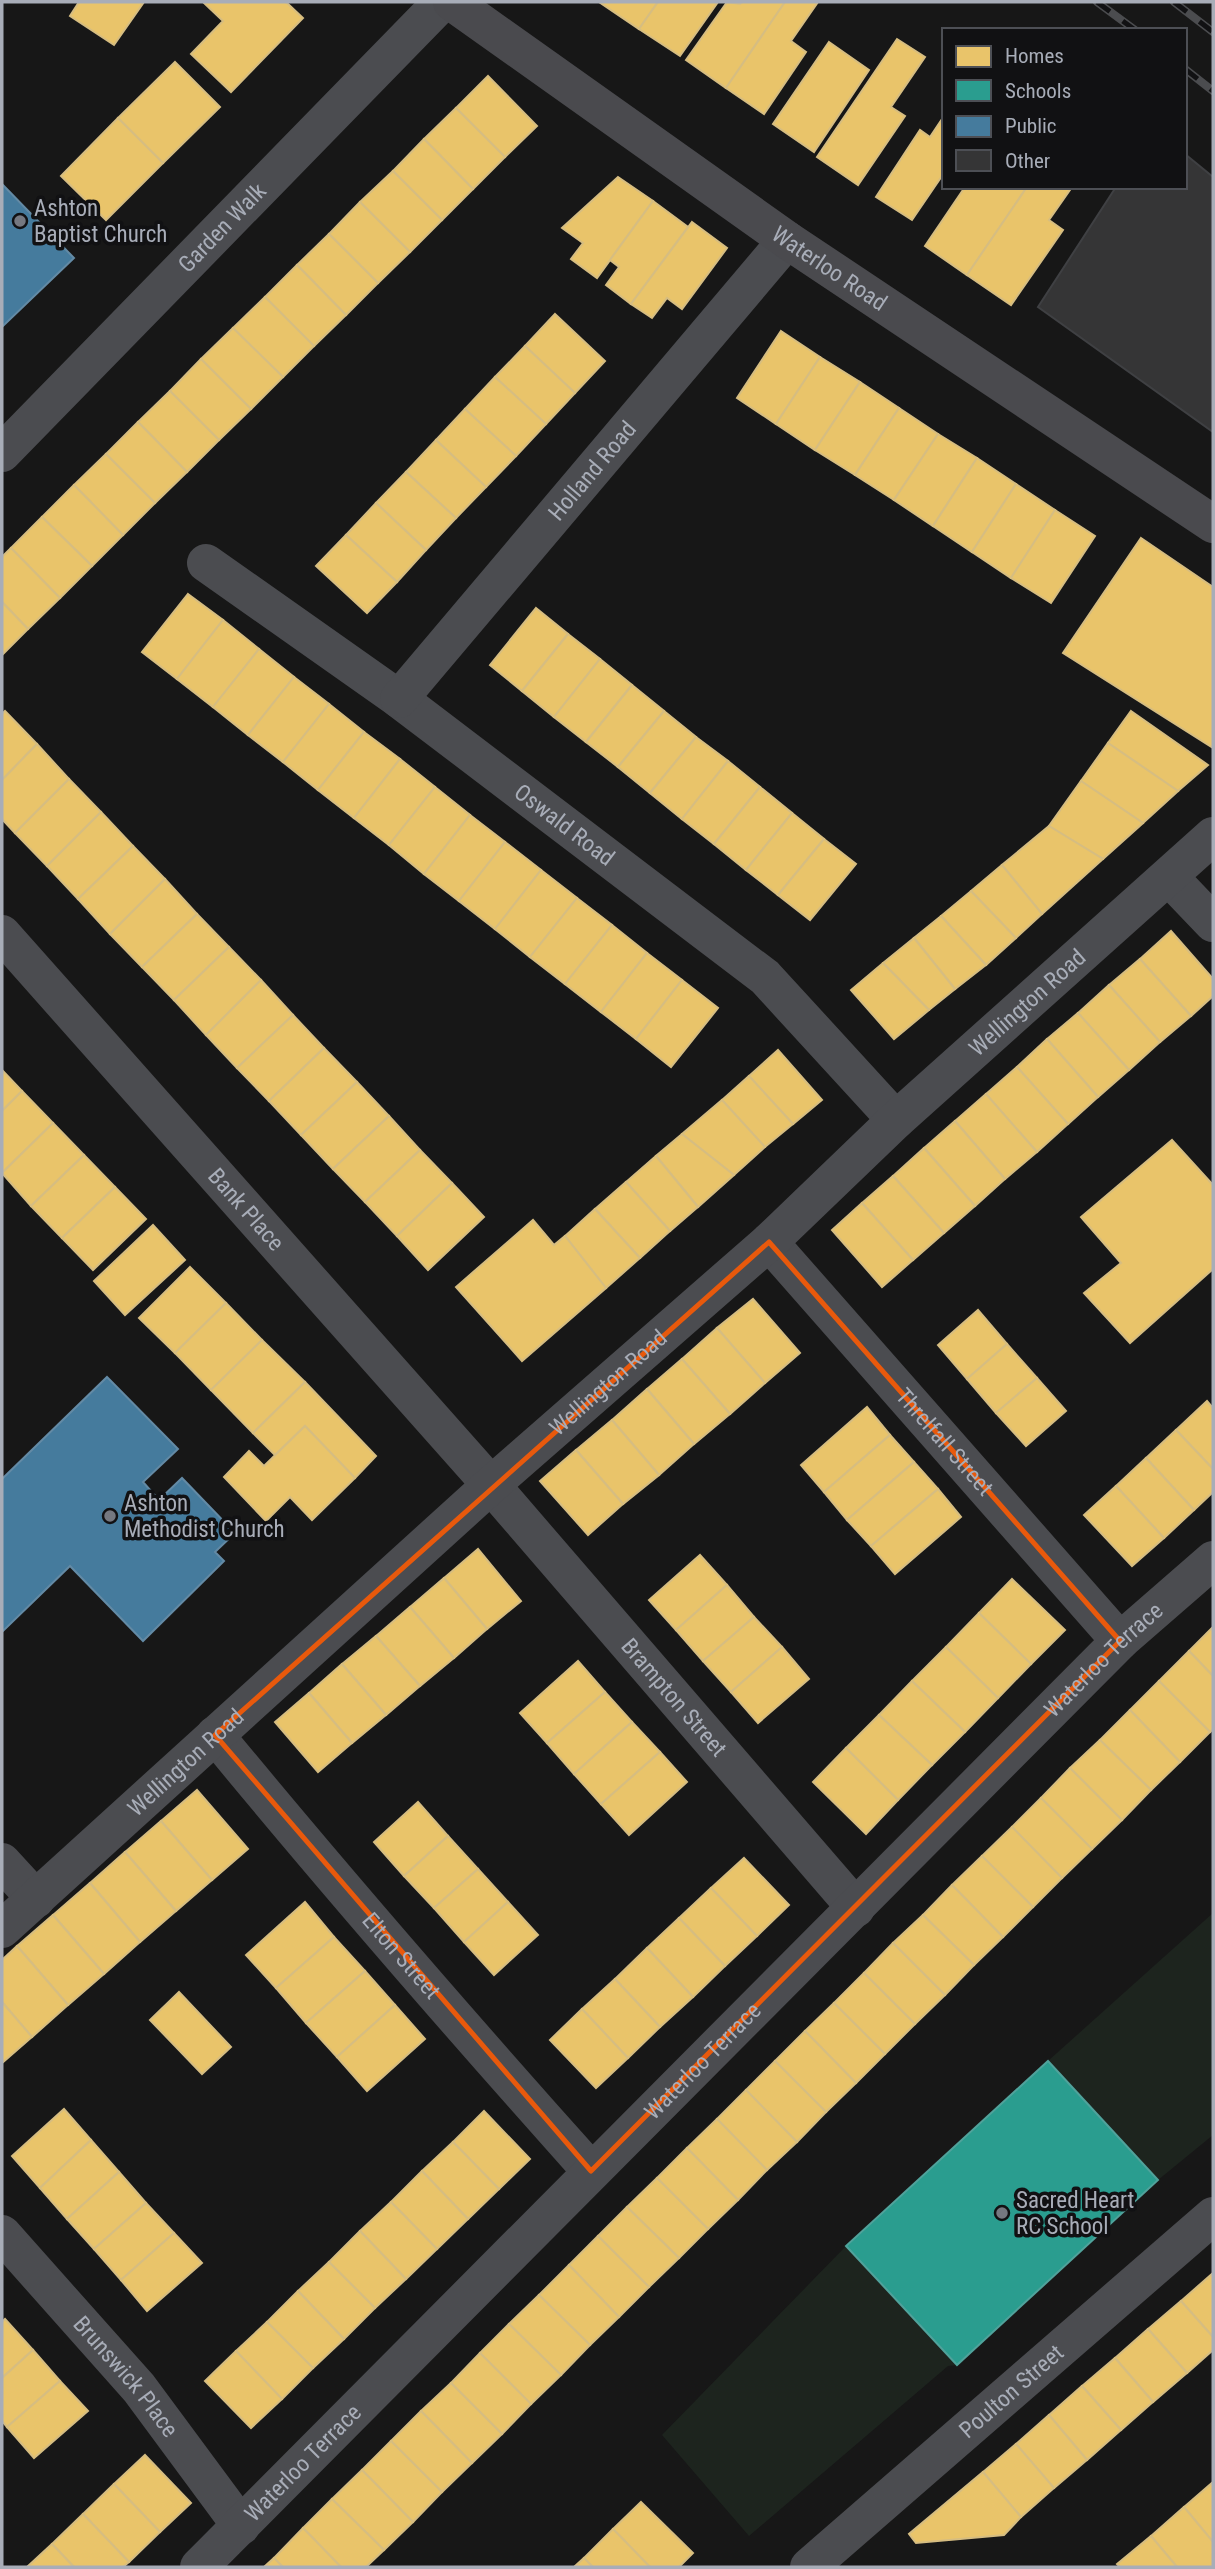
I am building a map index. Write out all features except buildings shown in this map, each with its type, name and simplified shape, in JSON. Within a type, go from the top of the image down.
[{"type":"street","name":"Garden Walk","points":[[2,453],[442,2]]},
{"type":"street","name":"Waterloo Road","points":[[452,2],[786,240],[1213,524]]},
{"type":"street","name":"Holland Road","points":[[399,699],[786,240]]},
{"type":"street","name":"Oswald Road","points":[[206,563],[399,699],[765,977],[896,1119]]},
{"type":"street","name":"Wellington Road","points":[[2,1929],[491,1485],[769,1242],[896,1119],[1170,878],[1213,836]]},
{"type":"street","points":[[1170,878],[1213,923]]},
{"type":"street","name":"Bank Place","points":[[2,933],[491,1485]]},
{"type":"street","name":"Threlfall Street","points":[[769,1242],[1120,1642]]},
{"type":"street","name":"Brampton Street","points":[[491,1485],[856,1908]]},
{"type":"street","name":"Waterloo Terrace","points":[[199,2567],[1120,1642],[1213,1560]]},
{"type":"street","name":"Elton Street","points":[[215,1735],[409,1965],[591,2171]]},
{"type":"street","points":[[2,1862],[36,1899]]},
{"type":"street","name":"Poulton Street","points":[[809,2567],[1213,2216]]},
{"type":"street","name":"Brunswick Place","points":[[2,2234],[139,2388],[241,2526]]},
{"type":"highlighted area","points":[[769,1242],[1120,1641],[591,2171],[215,1735]]},
{"type":"shaded area","points":[[1213,1913],[1213,2135],[1158,2180],[1048,2061]]},
{"type":"shaded area","points":[[846,2246],[957,2365],[948,2366],[749,2536],[662,2435]]},
{"type":"railway","points":[[1097,2],[1132,28]]},
{"type":"railway","points":[[1174,2],[1213,32]]},
{"type":"railway","points":[[1187,71],[1213,91]]},
{"type":"place","name":"Ashton Baptist Church","points":[[20,221]]},
{"type":"place","name":"Ashton Methodist Church","points":[[110,1516]]},
{"type":"place","name":"Sacred Heart RC School","points":[[1002,2213]]}]
